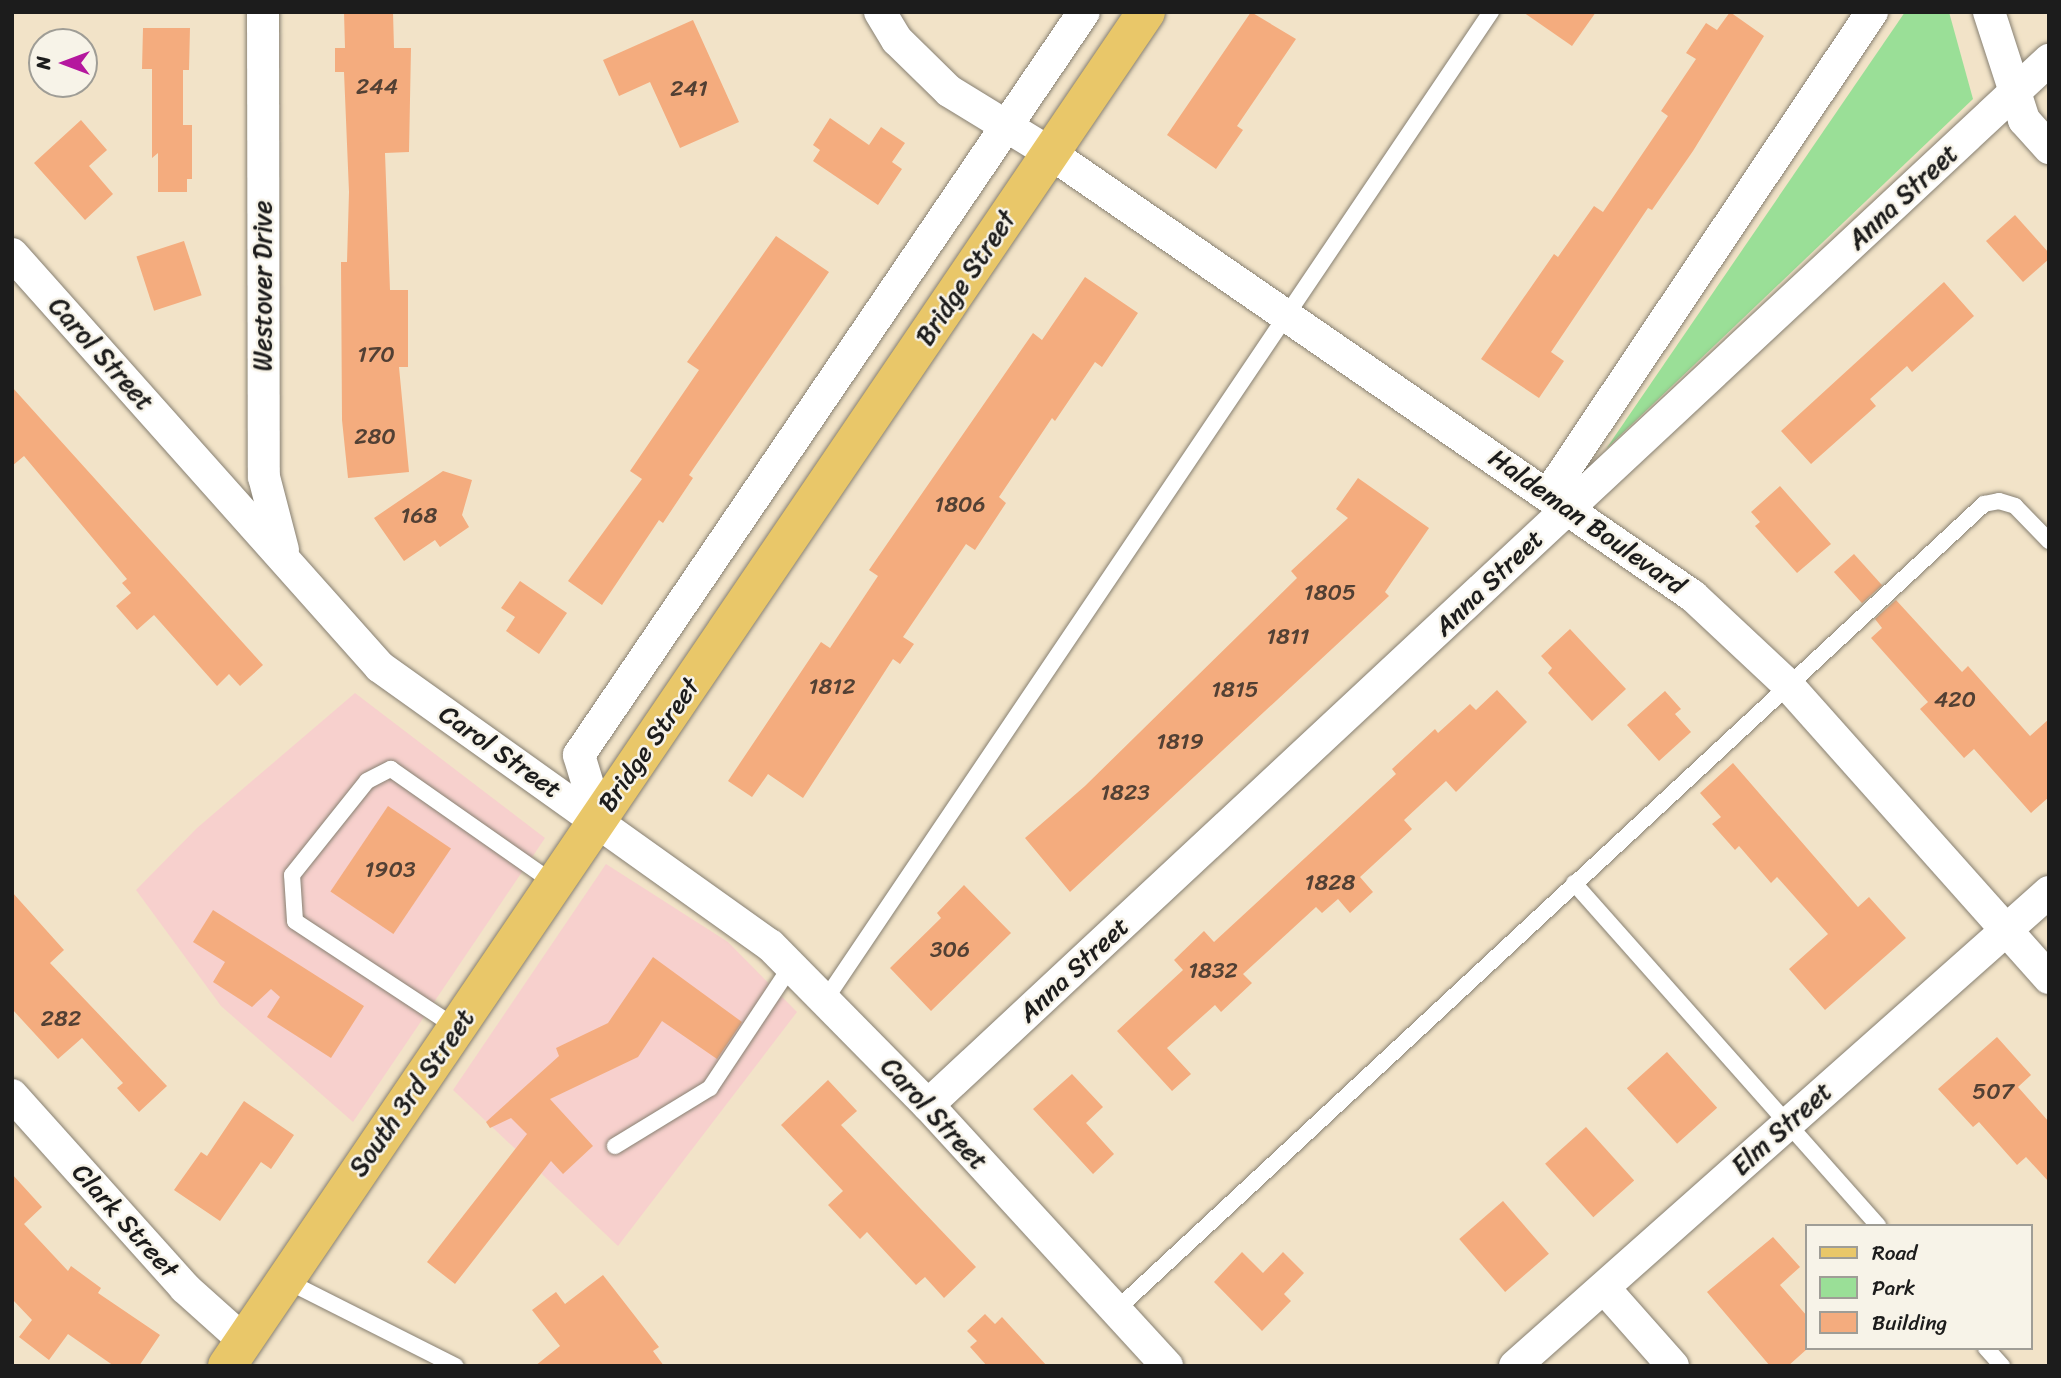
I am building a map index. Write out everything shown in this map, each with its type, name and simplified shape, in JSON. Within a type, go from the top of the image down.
[{"type":"main road","name":"Bridge Street","points":[[599,821],[1146,12]]},
{"type":"main road","name":"South 3rd Street","points":[[236,1353],[599,821]]},
{"type":"street","name":"Westover Drive","points":[[263,12],[264,477],[284,556]]},
{"type":"street","name":"Haldeman Boulevard","points":[[880,12],[897,40],[926,73],[1050,153],[1693,596],[1787,684],[2049,978]]},
{"type":"street","name":"Bridge Street","points":[[599,821],[579,755],[1084,12]]},
{"type":"street","name":"Anna Street","points":[[1557,501],[1872,12]]},
{"type":"street","points":[[1989,12],[2013,94],[2024,120],[2049,148]]},
{"type":"street","name":"Anna Street","points":[[928,1105],[1557,501],[2049,60]]},
{"type":"street","name":"Carol Street","points":[[12,254],[284,556],[380,667],[741,921],[791,966],[928,1105],[1167,1366]]},
{"type":"street","name":"Elm Street","points":[[1515,1366],[2049,892]]},
{"type":"street","name":"Clark Street","points":[[12,1095],[186,1288],[236,1353]]},
{"type":"street","points":[[1604,1288],[1673,1366]]},
{"type":"lane","points":[[825,1000],[1491,12]]},
{"type":"lane","points":[[1115,1311],[1787,684],[1984,504],[1998,501],[2015,506],[2049,541]]},
{"type":"lane","points":[[457,1028],[295,921],[292,875],[367,781],[391,769],[555,884]]},
{"type":"lane","points":[[1574,883],[1876,1224]]},
{"type":"lane","points":[[615,1146],[710,1088],[791,966]]},
{"type":"lane","points":[[285,1280],[455,1366]]},
{"type":"lane","points":[[1988,1350],[2002,1366]]},
{"type":"shaded area","points":[[355,693],[545,838],[353,1122],[221,1006],[136,890],[197,828]]},
{"type":"shaded area","points":[[606,864],[728,942],[797,1012],[618,1246],[453,1090]]},
{"type":"green space","points":[[1905,12],[1949,12],[1973,99],[1606,449]]},
{"type":"building","points":[[344,12],[393,12],[394,48],[411,48],[409,152],[385,153],[390,290],[408,290],[408,367],[399,367],[409,472],[348,478],[342,420],[341,262],[347,262],[349,192],[344,72],[335,72],[335,48],[345,48]]},
{"type":"building","points":[[1251,12],[1296,39],[1237,126],[1243,130],[1216,169],[1167,135]]},
{"type":"building","points":[[1523,12],[1596,12],[1572,46]]},
{"type":"building","points":[[1730,12],[1764,36],[1693,151],[1652,210],[1648,208],[1551,352],[1564,361],[1539,398],[1481,359],[1554,254],[1558,257],[1594,206],[1603,212],[1668,116],[1661,111],[1696,59],[1686,53],[1706,23],[1717,30]]},
{"type":"building","points":[[693,20],[739,122],[680,148],[650,82],[619,96],[603,60]]},
{"type":"building","points":[[143,28],[190,28],[189,70],[183,70],[183,125],[192,125],[192,179],[187,179],[187,192],[158,192],[158,153],[152,158],[152,69],[142,69]]},
{"type":"building","points":[[830,118],[869,145],[881,127],[905,143],[892,162],[902,169],[878,205],[813,161],[820,150],[813,145]]},
{"type":"building","points":[[81,120],[107,150],[89,166],[113,194],[85,220],[34,163]]},
{"type":"building","points":[[2015,215],[2049,253],[2049,259],[2023,282],[1986,241]]},
{"type":"building","points":[[776,236],[829,272],[689,475],[693,478],[663,523],[659,520],[602,605],[568,581],[642,479],[630,471],[699,370],[687,362]]},
{"type":"building","points":[[184,241],[202,295],[154,311],[136,256]]},
{"type":"building","points":[[1085,277],[1138,313],[1102,367],[1095,362],[1055,421],[1052,418],[999,497],[1006,503],[975,550],[966,544],[903,637],[914,644],[900,664],[893,659],[803,798],[768,774],[752,797],[728,781],[821,642],[830,648],[878,576],[869,570],[1033,333],[1042,340]]},
{"type":"building","points":[[1944,282],[1974,316],[1912,372],[1907,366],[1870,399],[1876,406],[1811,464],[1781,431]]},
{"type":"building","points":[[12,387],[263,665],[240,686],[229,674],[217,686],[154,615],[137,630],[116,606],[131,593],[122,583],[127,579],[24,456],[12,466]]},
{"type":"building","points":[[443,471],[472,480],[462,515],[469,527],[440,547],[435,540],[404,561],[374,518]]},
{"type":"building","points":[[1358,478],[1429,528],[1385,592],[1389,596],[1070,892],[1025,838],[1085,786],[1297,578],[1291,571],[1348,518],[1336,509]]},
{"type":"building","points":[[1780,486],[1831,544],[1797,573],[1755,526],[1760,522],[1751,512]]},
{"type":"building","points":[[1854,554],[1882,585],[1862,603],[1834,572]]},
{"type":"building","points":[[520,581],[567,613],[539,654],[506,631],[515,617],[501,608]]},
{"type":"building","points":[[1896,600],[1962,672],[1968,666],[2030,736],[2049,719],[2049,797],[2031,813],[1974,749],[1964,758],[1920,709],[1928,702],[1871,638],[1882,628],[1875,619]]},
{"type":"building","points":[[1570,629],[1626,689],[1592,721],[1548,673],[1552,668],[1541,656]]},
{"type":"building","points":[[1497,690],[1527,722],[1456,792],[1446,781],[1404,820],[1412,829],[1360,877],[1373,892],[1350,913],[1338,899],[1322,913],[1316,907],[1243,974],[1252,983],[1221,1012],[1215,1005],[1167,1048],[1191,1074],[1172,1091],[1117,1031],[1183,970],[1174,960],[1204,931],[1214,942],[1396,774],[1392,769],[1435,729],[1438,733],[1470,704],[1476,710]]},
{"type":"building","points":[[1665,691],[1681,709],[1675,714],[1691,732],[1659,761],[1627,725]]},
{"type":"building","points":[[1733,763],[1858,907],[1869,897],[1906,938],[1825,1010],[1789,969],[1828,934],[1777,877],[1771,883],[1739,846],[1735,850],[1712,824],[1721,817],[1700,793]]},
{"type":"building","points":[[388,806],[451,848],[393,934],[330,891]]},
{"type":"building","points":[[964,885],[1011,933],[931,1011],[890,968],[941,918],[937,913]]},
{"type":"building","points":[[12,892],[64,950],[50,963],[167,1086],[139,1112],[117,1088],[123,1083],[82,1038],[58,1059],[12,1009]]},
{"type":"building","points":[[213,910],[364,1006],[331,1058],[267,1017],[280,997],[271,989],[252,1007],[213,982],[225,962],[193,942]]},
{"type":"building","points":[[653,957],[742,1022],[717,1059],[662,1021],[638,1057],[550,1099],[593,1146],[563,1174],[551,1161],[455,1284],[427,1262],[527,1134],[511,1118],[490,1128],[486,1122],[559,1056],[556,1048],[608,1023]]},
{"type":"building","points":[[1997,1037],[2031,1075],[2018,1087],[2049,1122],[2049,1182],[2026,1157],[2017,1165],[1979,1122],[1973,1127],[1938,1089]]},
{"type":"building","points":[[1667,1052],[1717,1108],[1677,1144],[1627,1088]]},
{"type":"building","points":[[1072,1074],[1103,1107],[1086,1123],[1114,1154],[1093,1174],[1033,1109]]},
{"type":"building","points":[[828,1080],[857,1111],[841,1125],[976,1267],[944,1298],[925,1277],[916,1285],[867,1232],[860,1239],[828,1205],[843,1191],[781,1125]]},
{"type":"building","points":[[244,1101],[294,1135],[271,1169],[261,1162],[220,1221],[174,1190],[201,1152],[207,1156]]},
{"type":"building","points":[[1586,1127],[1634,1181],[1593,1217],[1545,1164]]},
{"type":"building","points":[[12,1174],[42,1207],[24,1224],[68,1271],[71,1266],[101,1288],[98,1293],[160,1335],[139,1366],[114,1366],[68,1334],[49,1360],[19,1337],[32,1320],[12,1299]]},
{"type":"building","points":[[1503,1201],[1549,1254],[1505,1292],[1459,1239]]},
{"type":"building","points":[[1773,1237],[1800,1267],[1780,1285],[1806,1315],[1806,1350],[1788,1366],[1770,1366],[1707,1292]]},
{"type":"building","points":[[1242,1252],[1263,1273],[1283,1252],[1304,1273],[1284,1294],[1291,1301],[1262,1331],[1214,1282]]},
{"type":"building","points":[[603,1275],[659,1347],[653,1351],[664,1366],[535,1366],[560,1346],[532,1310],[556,1292],[565,1304]]},
{"type":"building","points":[[985,1314],[995,1324],[1002,1317],[1047,1366],[987,1366],[970,1347],[977,1341],[967,1331]]}]
